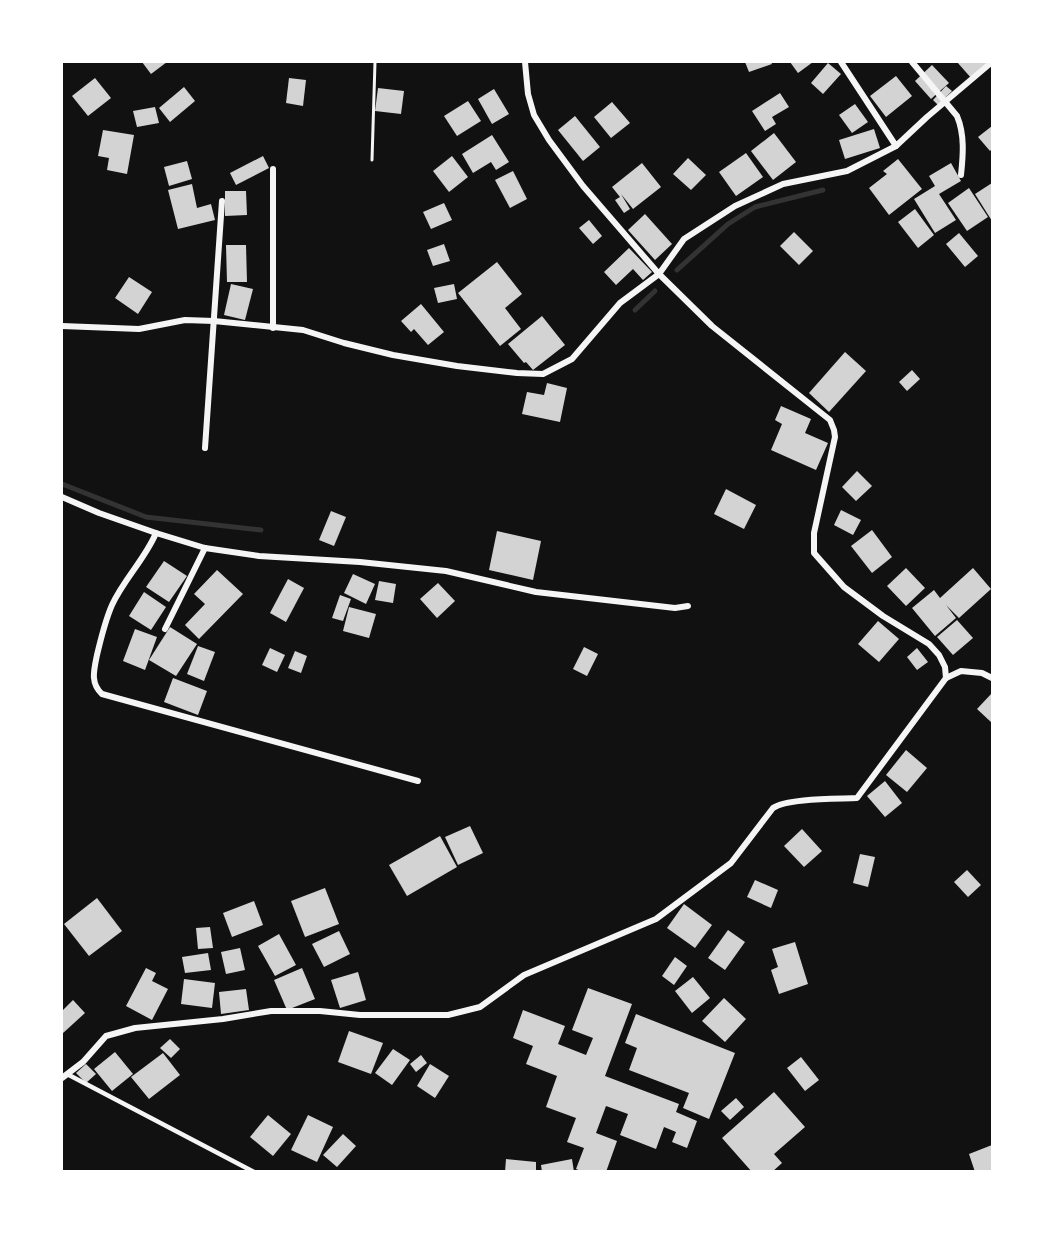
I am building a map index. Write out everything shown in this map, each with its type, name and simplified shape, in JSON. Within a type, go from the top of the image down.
[{"type":"street","points":[[525,62],[528,94],[534,115],[549,140],[583,186],[659,274],[711,326],[830,420],[835,437],[814,533],[814,553],[844,587],[884,616],[929,644],[939,655],[945,667],[946,678]]},
{"type":"street","points":[[841,62],[896,146]]},
{"type":"street","points":[[912,62],[957,116],[963,155],[961,175]]},
{"type":"street","points":[[62,326],[139,329],[185,320],[214,321],[303,330],[393,355],[457,366],[543,374],[572,359],[620,303],[659,274],[684,239],[735,206],[783,184],[847,171],[896,146],[993,63]]},
{"type":"street","points":[[273,170],[273,328]]},
{"type":"street","points":[[205,448],[222,201]]},
{"type":"street","points":[[62,497],[99,513],[205,548],[259,556],[360,562],[446,571],[536,592],[675,608],[688,606]]},
{"type":"street","points":[[156,533],[150,548],[112,604],[101,633],[93,676],[96,689],[102,694],[418,781]]},
{"type":"street","points":[[165,629],[205,548]]},
{"type":"street","points":[[64,1076],[83,1062],[106,1036],[135,1028],[223,1019],[271,1011],[320,1011],[360,1015],[448,1015],[480,1007],[524,975],[656,919],[731,863],[773,808],[778,805],[857,798],[946,678],[961,670],[982,673],[993,678]]},
{"type":"lane","points":[[64,1076],[254,1172]]},
{"type":"path","points":[[372,160],[375,62]]},
{"type":"building","points":[[142,62],[167,62],[151,74]]},
{"type":"building","points":[[745,62],[771,62],[772,64],[749,72]]},
{"type":"building","points":[[790,62],[813,62],[798,73]]},
{"type":"building","points":[[957,62],[992,62],[972,79]]},
{"type":"building","points":[[828,63],[841,74],[823,94],[811,83]]},
{"type":"building","points":[[932,65],[949,83],[931,99],[915,81]]},
{"type":"building","points":[[896,76],[912,96],[886,117],[870,96]]},
{"type":"building","points":[[95,78],[111,98],[88,116],[72,96]]},
{"type":"building","points":[[289,78],[306,80],[303,106],[286,103]]},
{"type":"building","points":[[946,86],[952,91],[938,105],[933,100]]},
{"type":"building","points":[[184,87],[195,101],[170,122],[159,108]]},
{"type":"building","points":[[378,88],[404,91],[401,114],[375,111]]},
{"type":"building","points":[[494,89],[509,114],[492,124],[478,99]]},
{"type":"building","points":[[780,93],[789,107],[772,117],[776,124],[765,131],[752,111]]},
{"type":"building","points":[[468,101],[481,121],[457,136],[444,116]]},
{"type":"building","points":[[612,102],[630,123],[611,138],[594,117]]},
{"type":"building","points":[[855,104],[868,122],[852,133],[839,115]]},
{"type":"building","points":[[155,107],[159,123],[137,127],[133,111]]},
{"type":"building","points":[[575,116],[600,147],[583,161],[558,130]]},
{"type":"building","points":[[992,126],[992,149],[990,151],[978,137]]},
{"type":"building","points":[[874,129],[880,148],[845,159],[839,140]]},
{"type":"building","points":[[103,130],[134,135],[127,174],[107,170],[109,158],[98,156]]},
{"type":"building","points":[[774,133],[796,162],[773,180],[751,151]]},
{"type":"building","points":[[492,135],[509,162],[496,170],[491,162],[473,173],[462,154]]},
{"type":"building","points":[[746,153],[763,177],[736,196],[719,172]]},
{"type":"building","points":[[263,156],[269,168],[236,185],[230,173]]},
{"type":"building","points":[[452,156],[468,177],[449,192],[433,171]]},
{"type":"building","points":[[688,158],[706,175],[691,190],[673,174]]},
{"type":"building","points":[[898,159],[922,189],[889,215],[869,188],[887,174],[883,171]]},
{"type":"building","points":[[187,161],[192,179],[169,186],[164,167]]},
{"type":"building","points":[[642,163],[661,187],[633,209],[621,194],[630,209],[624,213],[615,200],[620,197],[612,187]]},
{"type":"building","points":[[951,163],[961,181],[939,194],[956,220],[935,233],[914,199],[935,186],[929,176]]},
{"type":"building","points":[[513,171],[527,199],[510,208],[495,180]]},
{"type":"building","points":[[992,183],[992,221],[975,194]]},
{"type":"building","points":[[192,184],[197,208],[211,204],[215,220],[178,229],[168,190]]},
{"type":"building","points":[[969,188],[988,217],[967,231],[948,203]]},
{"type":"building","points":[[225,191],[246,191],[247,215],[225,216]]},
{"type":"building","points":[[444,203],[452,220],[431,229],[423,212]]},
{"type":"building","points":[[915,209],[934,235],[918,248],[898,222]]},
{"type":"building","points":[[645,214],[672,244],[655,260],[628,230]]},
{"type":"building","points":[[589,220],[602,236],[593,244],[579,228]]},
{"type":"building","points":[[794,232],[813,251],[799,265],[780,246]]},
{"type":"building","points":[[959,233],[978,256],[965,267],[946,244]]},
{"type":"building","points":[[444,244],[450,261],[433,266],[427,250]]},
{"type":"building","points":[[226,245],[246,245],[247,282],[227,282]]},
{"type":"building","points":[[629,248],[652,272],[643,280],[633,269],[616,285],[604,272]]},
{"type":"building","points":[[497,262],[522,294],[505,308],[521,329],[500,346],[458,293]]},
{"type":"building","points":[[129,277],[152,292],[138,314],[115,298]]},
{"type":"building","points":[[231,284],[253,289],[245,320],[224,315]]},
{"type":"building","points":[[454,284],[457,299],[438,303],[434,288]]},
{"type":"building","points":[[421,304],[444,332],[428,345],[414,329],[411,332],[401,321]]},
{"type":"building","points":[[542,316],[565,345],[533,370],[508,344]]},
{"type":"building","points":[[845,352],[866,371],[829,412],[809,393]]},
{"type":"building","points":[[912,370],[920,379],[907,391],[899,382]]},
{"type":"building","points":[[547,383],[567,388],[560,422],[522,414],[527,392],[544,395]]},
{"type":"building","points":[[781,406],[811,419],[805,433],[828,443],[816,470],[771,450],[782,424],[775,420]]},
{"type":"building","points":[[857,471],[872,486],[856,501],[842,487]]},
{"type":"building","points":[[726,489],[756,505],[744,529],[714,514]]},
{"type":"building","points":[[841,510],[861,520],[853,535],[834,525]]},
{"type":"building","points":[[331,511],[346,517],[334,546],[319,540]]},
{"type":"building","points":[[872,530],[892,557],[872,573],[851,546]]},
{"type":"building","points":[[497,531],[541,541],[533,580],[489,570]]},
{"type":"building","points":[[164,561],[187,576],[169,602],[146,587]]},
{"type":"building","points":[[906,568],[925,588],[906,606],[887,586]]},
{"type":"building","points":[[973,568],[991,589],[959,618],[946,605],[956,618],[935,636],[912,608],[934,590],[940,598]]},
{"type":"building","points":[[217,570],[243,594],[199,639],[185,625],[205,604],[194,594]]},
{"type":"building","points":[[353,574],[375,584],[366,604],[344,593]]},
{"type":"building","points":[[288,579],[304,588],[286,622],[270,613]]},
{"type":"building","points":[[379,581],[396,584],[393,603],[375,600]]},
{"type":"building","points":[[438,583],[455,601],[437,618],[420,599]]},
{"type":"building","points":[[144,592],[166,607],[151,630],[129,616]]},
{"type":"building","points":[[340,595],[351,599],[343,621],[332,618]]},
{"type":"building","points":[[349,607],[376,614],[369,638],[343,631]]},
{"type":"building","points":[[957,620],[973,638],[953,655],[937,637]]},
{"type":"building","points":[[878,621],[899,639],[879,662],[858,644]]},
{"type":"building","points":[[170,627],[197,644],[176,676],[149,660]]},
{"type":"building","points":[[135,629],[157,637],[145,670],[123,661]]},
{"type":"building","points":[[198,646],[215,652],[204,681],[187,674]]},
{"type":"building","points":[[584,647],[598,654],[587,676],[573,669]]},
{"type":"building","points":[[270,648],[285,655],[277,672],[262,665]]},
{"type":"building","points":[[917,648],[928,662],[917,670],[907,657]]},
{"type":"building","points":[[295,651],[307,656],[301,673],[288,668]]},
{"type":"building","points":[[173,678],[207,691],[198,715],[164,702]]},
{"type":"building","points":[[992,693],[992,723],[977,709]]},
{"type":"building","points":[[906,750],[927,768],[907,792],[886,775]]},
{"type":"building","points":[[885,781],[902,803],[885,817],[867,796]]},
{"type":"building","points":[[470,826],[483,853],[458,865],[445,837]]},
{"type":"building","points":[[802,829],[822,851],[804,867],[784,846]]},
{"type":"building","points":[[440,836],[457,867],[407,896],[389,865]]},
{"type":"building","points":[[860,854],[875,857],[868,887],[853,883]]},
{"type":"building","points":[[967,870],[981,885],[968,897],[954,882]]},
{"type":"building","points":[[755,880],[778,890],[771,908],[747,897]]},
{"type":"building","points":[[325,888],[339,924],[305,937],[291,901]]},
{"type":"building","points":[[97,898],[122,931],[89,956],[64,924]]},
{"type":"building","points":[[254,901],[263,925],[232,937],[223,913]]},
{"type":"building","points":[[684,904],[712,925],[695,948],[667,928]]},
{"type":"building","points":[[210,927],[213,948],[198,949],[196,928]]},
{"type":"building","points":[[728,930],[745,942],[725,970],[708,958]]},
{"type":"building","points":[[339,931],[350,954],[324,967],[312,944]]},
{"type":"building","points":[[279,934],[296,965],[275,976],[258,946]]},
{"type":"building","points":[[795,942],[808,984],[779,994],[771,970],[778,967],[772,949]]},
{"type":"building","points":[[240,948],[245,970],[226,974],[221,952]]},
{"type":"building","points":[[208,953],[211,970],[185,973],[182,957]]},
{"type":"building","points":[[675,957],[687,966],[674,985],[662,976]]},
{"type":"building","points":[[146,968],[156,973],[152,981],[168,989],[152,1020],[126,1006]]},
{"type":"building","points":[[302,968],[315,999],[287,1010],[274,980]]},
{"type":"building","points":[[358,972],[366,1000],[340,1008],[331,980]]},
{"type":"building","points":[[693,977],[710,998],[692,1013],[675,991]]},
{"type":"building","points":[[184,979],[215,983],[212,1008],[181,1004]]},
{"type":"building","points":[[588,988],[632,1004],[605,1076],[679,1104],[676,1112],[697,1121],[687,1148],[672,1142],[676,1132],[664,1127],[656,1149],[620,1135],[628,1114],[606,1106],[596,1133],[617,1141],[606,1172],[583,1172],[576,1169],[584,1148],[567,1142],[576,1118],[546,1107],[557,1076],[526,1064],[533,1046],[513,1038],[523,1010],[565,1026],[558,1044],[586,1055],[593,1038],[572,1030]]},
{"type":"building","points":[[246,989],[249,1010],[221,1014],[219,992]]},
{"type":"building","points":[[724,998],[746,1019],[725,1042],[702,1021]]},
{"type":"building","points":[[73,1000],[85,1013],[62,1034],[62,1011]]},
{"type":"building","points":[[636,1014],[735,1053],[709,1119],[683,1108],[689,1093],[629,1070],[637,1048],[625,1043]]},
{"type":"building","points":[[349,1031],[383,1043],[371,1074],[338,1062]]},
{"type":"building","points":[[170,1039],[180,1049],[171,1058],[160,1048]]},
{"type":"building","points":[[393,1049],[410,1060],[392,1085],[375,1073]]},
{"type":"building","points":[[115,1052],[133,1074],[112,1091],[94,1069]]},
{"type":"building","points":[[163,1053],[180,1075],[149,1099],[131,1077]]},
{"type":"building","points":[[421,1055],[427,1063],[416,1072],[410,1064]]},
{"type":"building","points":[[801,1057],[819,1080],[805,1091],[787,1068]]},
{"type":"building","points":[[86,1064],[96,1074],[86,1083],[76,1073]]},
{"type":"building","points":[[430,1064],[449,1076],[435,1098],[417,1086]]},
{"type":"building","points":[[774,1092],[805,1127],[774,1154],[782,1163],[772,1172],[752,1172],[722,1138]]},
{"type":"building","points":[[736,1098],[744,1107],[730,1120],[721,1111]]},
{"type":"building","points":[[268,1115],[291,1134],[273,1156],[250,1137]]},
{"type":"building","points":[[308,1115],[333,1127],[317,1162],[291,1150]]},
{"type":"building","points":[[343,1134],[356,1146],[337,1167],[323,1155]]},
{"type":"building","points":[[992,1145],[992,1172],[975,1172],[969,1154]]},
{"type":"building","points":[[506,1159],[536,1162],[536,1172],[505,1172]]},
{"type":"building","points":[[572,1159],[574,1172],[542,1172],[541,1165]]},
{"type":"waterway","points":[[677,270],[728,224],[755,207],[823,190]]},
{"type":"waterway","points":[[635,310],[655,291]]},
{"type":"waterway","points":[[62,484],[146,517],[261,530]]}]
